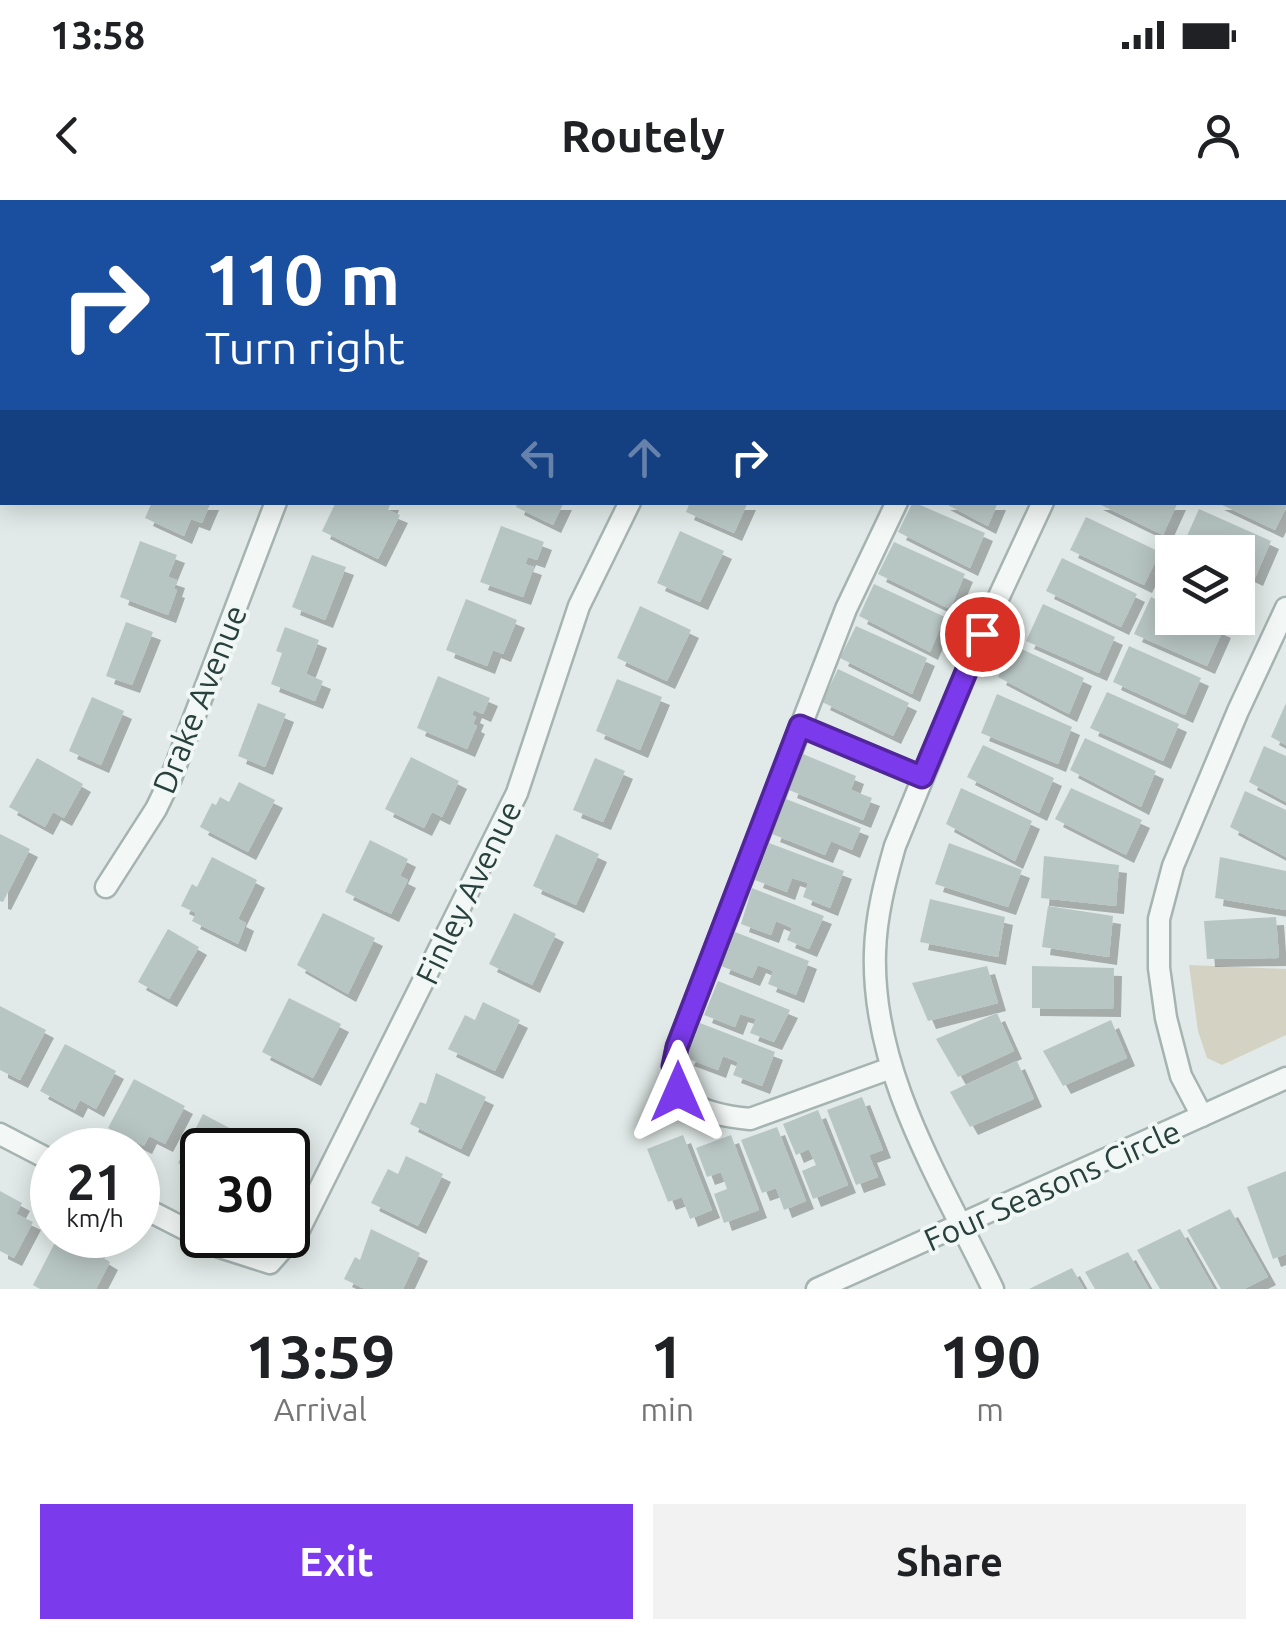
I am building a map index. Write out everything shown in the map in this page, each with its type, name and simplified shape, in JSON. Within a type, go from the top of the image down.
[{"type":"street","name":"Drake Avenue","points":[[106,886],[171,778],[275,505]]},
{"type":"street","name":"Finley Avenue","points":[[160,1216],[220,1248],[270,1264],[299,1230],[508,811],[531,756],[579,606],[629,505]]},
{"type":"street","points":[[891,1068],[750,1120],[730,1117],[687,1100],[674,1081],[677,1047],[800,726],[846,610],[896,505]]},
{"type":"street","points":[[993,1289],[960,1227],[891,1068],[876,986],[877,919],[895,846],[922,777],[982,634],[1043,505]]},
{"type":"street","points":[[1202,1116],[1181,1076],[1166,1018],[1159,968],[1159,920],[1173,866],[1286,608]]},
{"type":"street","points":[[800,726],[922,777]]},
{"type":"street","name":"Four Seasons Circle","points":[[817,1289],[1286,1078]]},
{"type":"street","points":[[0,1134],[30,1150]]},
{"type":"shaded area","points":[[1189,965],[1286,969],[1286,1035],[1222,1065],[1207,1058],[1198,1031]]},
{"type":"building","points":[[151,505],[210,505],[202,523],[191,519],[184,536],[145,518]]},
{"type":"building","points":[[335,505],[390,505],[388,510],[400,515],[378,559],[322,531]]},
{"type":"building","points":[[517,505],[563,505],[553,525]]},
{"type":"building","points":[[689,505],[747,505],[734,533],[686,512]]},
{"type":"building","points":[[912,505],[920,505],[985,533],[970,568],[898,532]]},
{"type":"building","points":[[948,505],[997,505],[988,526]]},
{"type":"building","points":[[1101,505],[1177,505],[1163,535]]},
{"type":"building","points":[[1222,505],[1286,505],[1275,530]]},
{"type":"building","points":[[1199,509],[1271,541],[1255,578],[1255,535],[1187,535]]},
{"type":"building","points":[[1086,517],[1155,550],[1155,562],[1144,585],[1070,550]]},
{"type":"building","points":[[501,526],[544,542],[537,560],[528,557],[525,564],[534,567],[523,597],[480,582]]},
{"type":"building","points":[[680,531],[724,551],[700,602],[657,583]]},
{"type":"building","points":[[140,541],[177,555],[168,577],[177,580],[177,590],[168,615],[120,597]]},
{"type":"building","points":[[894,542],[965,574],[950,609],[878,574]]},
{"type":"building","points":[[312,555],[346,567],[325,620],[292,607]]},
{"type":"building","points":[[1062,558],[1137,594],[1121,627],[1046,591]]},
{"type":"building","points":[[874,584],[945,617],[930,652],[859,616]]},
{"type":"building","points":[[1151,597],[1155,599],[1155,635],[1221,635],[1207,666],[1134,634]]},
{"type":"building","points":[[466,599],[517,620],[503,654],[493,650],[487,666],[446,650]]},
{"type":"building","points":[[1043,604],[1115,637],[1099,673],[1026,641]]},
{"type":"building","points":[[640,606],[691,630],[667,681],[617,658]]},
{"type":"building","points":[[126,622],[153,632],[132,685],[106,676]]},
{"type":"building","points":[[856,626],[927,658],[912,694],[840,658]]},
{"type":"building","points":[[285,627],[319,640],[306,674],[323,681],[315,701],[271,684],[282,653],[276,651]]},
{"type":"building","points":[[1013,645],[1084,678],[1069,714],[998,677]]},
{"type":"building","points":[[1129,646],[1201,678],[1185,715],[1113,682]]},
{"type":"building","points":[[838,669],[909,703],[893,736],[822,702]]},
{"type":"building","points":[[438,676],[490,698],[483,714],[474,710],[473,724],[477,726],[467,749],[417,728]]},
{"type":"building","points":[[617,679],[662,697],[640,750],[596,731]]},
{"type":"building","points":[[1107,692],[1179,724],[1163,761],[1090,728]]},
{"type":"building","points":[[997,694],[1072,727],[1058,764],[981,733]]},
{"type":"building","points":[[92,697],[124,711],[101,765],[69,751]]},
{"type":"building","points":[[258,703],[286,714],[265,767],[238,756]]},
{"type":"building","points":[[1286,703],[1286,745],[1271,737]]},
{"type":"building","points":[[1085,738],[1156,771],[1141,807],[1070,770]]},
{"type":"building","points":[[983,745],[1054,778],[1039,813],[967,777]]},
{"type":"building","points":[[1264,746],[1286,756],[1286,802],[1249,782]]},
{"type":"building","points":[[803,754],[856,776],[851,790],[872,798],[863,820],[789,790]]},
{"type":"building","points":[[411,757],[459,781],[442,817],[432,812],[424,828],[385,809]]},
{"type":"building","points":[[37,758],[83,784],[64,818],[53,812],[45,827],[9,807]]},
{"type":"building","points":[[595,758],[625,771],[603,822],[573,810]]},
{"type":"building","points":[[239,782],[275,800],[248,852],[200,827],[212,803],[216,805],[220,797],[229,802]]},
{"type":"building","points":[[961,788],[1032,821],[1015,861],[946,824]]},
{"type":"building","points":[[1071,788],[1142,820],[1126,855],[1055,819]]},
{"type":"building","points":[[1245,791],[1286,810],[1286,857],[1230,827]]},
{"type":"building","points":[[786,799],[861,828],[852,850],[831,841],[825,855],[772,834]]},
{"type":"building","points":[[0,834],[30,849],[3,902],[0,901]]},
{"type":"building","points":[[556,834],[599,854],[576,905],[533,886]]},
{"type":"building","points":[[370,840],[408,859],[400,876],[408,880],[391,914],[345,892]]},
{"type":"building","points":[[769,843],[844,871],[830,908],[803,897],[808,883],[792,878],[787,892],[755,880]]},
{"type":"building","points":[[949,843],[1022,870],[1008,907],[935,884]]},
{"type":"building","points":[[1044,856],[1119,865],[1116,906],[1041,898]]},
{"type":"building","points":[[212,857],[257,880],[238,919],[246,923],[238,944],[192,921],[196,913],[181,906],[192,884],[197,887]]},
{"type":"building","points":[[1220,857],[1286,871],[1286,910],[1215,898]]},
{"type":"building","points":[[752,888],[824,916],[809,949],[787,940],[792,928],[776,921],[771,935],[741,924]]},
{"type":"building","points":[[930,899],[1005,917],[998,957],[920,942]]},
{"type":"building","points":[[1048,906],[1113,916],[1109,957],[1042,947]]},
{"type":"building","points":[[323,913],[375,938],[348,994],[297,965]]},
{"type":"building","points":[[514,913],[556,934],[532,985],[489,964]]},
{"type":"building","points":[[1276,917],[1279,958],[1207,959],[1204,921]]},
{"type":"building","points":[[168,929],[199,947],[169,999],[138,982]]},
{"type":"building","points":[[735,932],[809,961],[796,995],[768,984],[773,971],[758,965],[752,978],[721,966]]},
{"type":"building","points":[[987,966],[998,1003],[928,1021],[912,983]]},
{"type":"building","points":[[1032,966],[1114,968],[1113,1009],[1032,1008]]},
{"type":"building","points":[[718,981],[790,1010],[774,1042],[750,1033],[756,1019],[740,1014],[735,1027],[704,1015]]},
{"type":"building","points":[[289,998],[341,1024],[313,1078],[262,1052]]},
{"type":"building","points":[[483,1002],[520,1020],[495,1071],[448,1049],[465,1015],[475,1020]]},
{"type":"building","points":[[0,1006],[46,1030],[20,1080],[0,1070]]},
{"type":"building","points":[[997,1013],[1014,1051],[958,1077],[936,1039]]},
{"type":"building","points":[[1111,1020],[1127,1058],[1063,1086],[1043,1051]]},
{"type":"building","points":[[700,1023],[775,1052],[762,1086],[733,1075],[738,1062],[723,1056],[718,1070],[686,1058]]},
{"type":"building","points":[[65,1044],[116,1071],[96,1109],[80,1100],[75,1110],[40,1091]]},
{"type":"building","points":[[1017,1061],[1034,1099],[970,1127],[950,1092]]},
{"type":"building","points":[[436,1073],[486,1097],[461,1149],[410,1124],[420,1102],[426,1104]]},
{"type":"building","points":[[134,1079],[185,1106],[165,1144],[160,1142],[160,1128],[108,1128]]},
{"type":"building","points":[[862,1097],[883,1150],[869,1155],[878,1177],[856,1185],[827,1110]]},
{"type":"building","points":[[818,1110],[848,1185],[813,1199],[802,1171],[816,1165],[809,1149],[796,1155],[783,1124]]},
{"type":"building","points":[[203,1114],[229,1128],[196,1128]]},
{"type":"building","points":[[777,1127],[806,1201],[784,1210],[776,1188],[762,1193],[741,1140]]},
{"type":"building","points":[[683,1135],[712,1210],[690,1219],[682,1197],[668,1202],[647,1149]]},
{"type":"building","points":[[731,1135],[759,1210],[724,1223],[714,1194],[727,1189],[721,1172],[707,1177],[696,1148]]},
{"type":"building","points":[[406,1156],[443,1174],[418,1226],[371,1203],[388,1169],[398,1174]]},
{"type":"building","points":[[1286,1171],[1286,1254],[1273,1259],[1247,1187]]},
{"type":"building","points":[[0,1191],[22,1203],[16,1214],[30,1221],[30,1228],[14,1258],[0,1251]]},
{"type":"building","points":[[1230,1209],[1268,1277],[1244,1289],[1221,1289],[1187,1230]]},
{"type":"building","points":[[371,1229],[420,1253],[403,1289],[365,1289],[344,1279],[355,1257],[360,1260]]},
{"type":"building","points":[[1180,1229],[1214,1289],[1160,1289],[1137,1250]]},
{"type":"building","points":[[1128,1252],[1149,1289],[1095,1289],[1085,1272]]},
{"type":"building","points":[[47,1258],[103,1258],[110,1262],[96,1289],[40,1289],[33,1285]]},
{"type":"building","points":[[1072,1268],[1084,1289],[1029,1289]]},
{"type":"route","points":[[678,1092],[673,1066],[677,1047],[800,726],[922,777],[982,634]]}]
